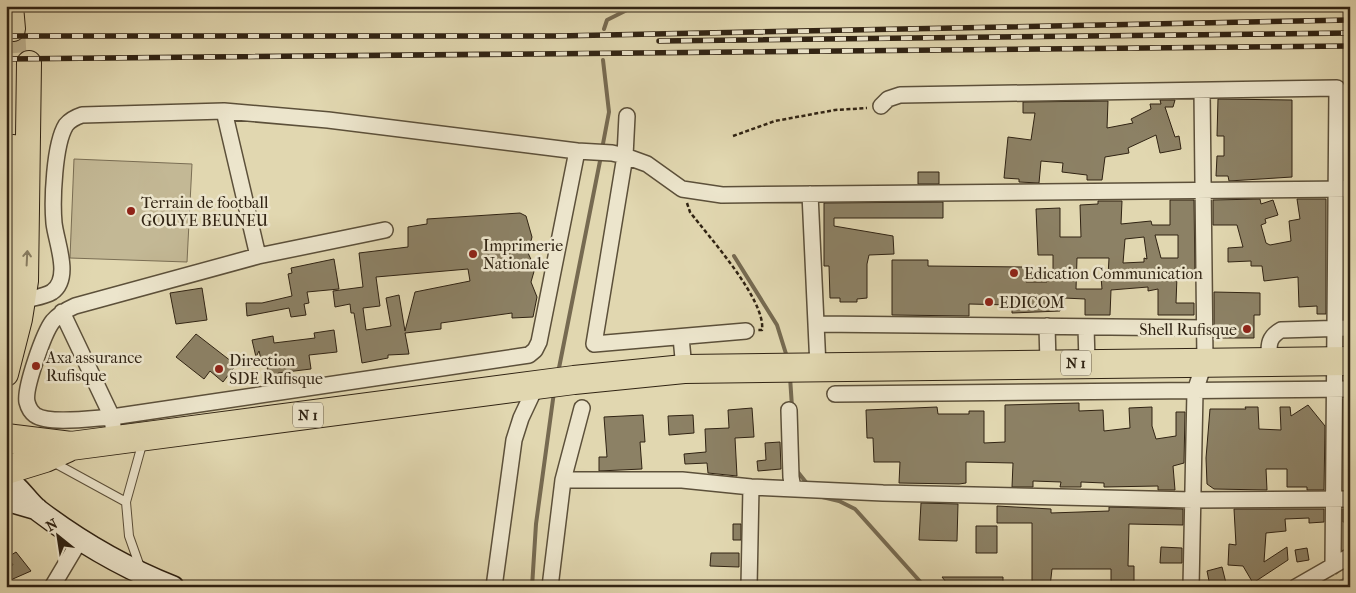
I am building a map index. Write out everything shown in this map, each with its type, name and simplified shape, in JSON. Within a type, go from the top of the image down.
[{"type":"highway","name":"N 1","points":[[6,470],[45,458],[113,429],[144,436],[574,380],[684,369],[1087,362],[1342,361]]},
{"type":"highway","points":[[6,438],[71,446]]},
{"type":"main road","points":[[6,374],[14,306],[28,239],[22,64]]},
{"type":"street","points":[[881,106],[888,99],[900,95],[1337,88],[1343,189],[1342,361],[1334,389],[1333,566]]},
{"type":"street","points":[[1191,587],[1195,391],[1205,361],[1202,91]]},
{"type":"street","points":[[14,306],[52,292],[60,280],[61,266],[54,224],[53,199],[60,140],[67,125],[73,118],[82,115],[224,111],[328,120],[618,155],[647,164],[682,189],[722,195],[1343,189]]},
{"type":"street","points":[[224,111],[258,256]]},
{"type":"street","points":[[627,116],[618,155],[594,344],[746,331]]},
{"type":"street","points":[[385,230],[258,256],[75,306],[62,312],[51,323],[38,356],[27,392],[27,401],[30,409],[36,416],[113,429],[529,355],[535,350],[539,342],[584,151]]},
{"type":"street","points":[[801,367],[816,324],[810,194]]},
{"type":"street","points":[[62,312],[113,429]]},
{"type":"street","points":[[816,324],[1205,328]]},
{"type":"street","points":[[1047,326],[1048,363]]},
{"type":"street","points":[[1086,327],[1087,362]]},
{"type":"street","points":[[1269,361],[1268,341],[1281,330],[1342,328]]},
{"type":"street","points":[[681,337],[684,369]]},
{"type":"street","points":[[494,587],[514,440],[521,418],[541,385]]},
{"type":"street","points":[[835,394],[1350,389]]},
{"type":"street","points":[[550,587],[563,480],[582,408]]},
{"type":"street","points":[[789,410],[791,472],[794,488]]},
{"type":"street","points":[[6,479],[37,509],[142,581],[173,587]]},
{"type":"street","points":[[563,480],[682,480],[751,487],[1193,500],[1350,500]]},
{"type":"street","points":[[749,587],[751,487]]},
{"type":"street","points":[[6,500],[37,509]]},
{"type":"street","points":[[52,587],[80,540]]},
{"type":"street","points":[[1296,587],[1350,556]]},
{"type":"lane","points":[[142,581],[130,536],[126,502],[144,436]]},
{"type":"lane","points":[[45,458],[126,502]]},
{"type":"path","points":[[733,136],[775,120],[835,110],[881,106]]},
{"type":"path","points":[[682,189],[690,212],[736,273],[760,310],[763,321],[762,330],[746,331]]},
{"type":"shaded area","name":"Terrain de football GOUYE BEUNEU","points":[[74,159],[192,164],[187,262],[70,258]]},
{"type":"building","points":[[1218,99],[1292,100],[1292,177],[1229,181],[1228,176],[1216,176],[1217,156],[1224,156],[1224,136],[1217,136]]},
{"type":"building","points":[[1160,100],[1175,100],[1173,107],[1165,107],[1175,137],[1179,136],[1181,149],[1160,153],[1156,135],[1128,148],[1129,153],[1105,157],[1102,180],[1087,180],[1087,175],[1062,172],[1063,163],[1041,161],[1039,183],[1019,182],[1019,179],[1004,178],[1008,137],[1031,140],[1035,113],[1023,113],[1023,102],[1108,101],[1107,128],[1133,123],[1131,119],[1151,109],[1150,104],[1161,104]]},
{"type":"building","points":[[918,172],[939,172],[939,184],[918,184]]},
{"type":"building","points":[[1260,199],[1261,204],[1273,200],[1278,215],[1265,219],[1266,223],[1261,225],[1266,243],[1270,245],[1291,241],[1289,221],[1300,219],[1297,199],[1326,199],[1326,314],[1317,314],[1317,306],[1299,307],[1298,277],[1264,281],[1262,266],[1251,266],[1251,261],[1228,262],[1228,248],[1243,247],[1237,225],[1213,225],[1213,200]]},
{"type":"building","points":[[1170,200],[1194,200],[1195,276],[1177,276],[1176,303],[1194,303],[1194,315],[1158,315],[1158,289],[1148,291],[1148,287],[1111,290],[1110,315],[1085,315],[1085,299],[1064,298],[1064,306],[1060,306],[1060,311],[1012,313],[1012,305],[969,304],[969,316],[892,315],[892,260],[928,260],[928,266],[1026,267],[1026,282],[1047,282],[1047,277],[1053,277],[1053,255],[1038,255],[1036,209],[1060,208],[1060,237],[1081,237],[1080,205],[1098,204],[1098,201],[1122,201],[1121,224],[1151,221],[1152,225],[1170,225]],"holes":[[[1155,235],[1178,235],[1178,258],[1161,258]],[[1144,237],[1147,259],[1144,258],[1144,262],[1123,263],[1125,239]],[[1077,258],[1109,258],[1108,276],[1101,277],[1102,289],[1076,289]]]},
{"type":"building","points":[[943,202],[943,218],[834,218],[834,226],[893,236],[894,254],[869,255],[867,264],[867,298],[857,299],[857,302],[840,302],[840,298],[830,298],[829,266],[824,266],[824,203]]},
{"type":"building","points":[[520,213],[526,216],[532,237],[528,253],[535,268],[531,282],[537,297],[533,317],[512,318],[512,313],[441,323],[441,329],[405,333],[409,354],[388,355],[388,358],[362,363],[354,313],[351,313],[350,304],[335,307],[333,291],[363,287],[359,253],[408,247],[408,227],[427,224],[427,219]],"holes":[[[468,269],[470,281],[415,292],[405,331],[399,295],[386,298],[391,326],[366,330],[363,308],[380,306],[376,277]]]},
{"type":"building","points":[[334,259],[339,289],[307,292],[309,303],[304,304],[306,315],[291,317],[289,308],[247,316],[246,303],[262,303],[292,296],[288,274],[292,273],[291,268]]},
{"type":"building","points":[[1345,278],[1350,278],[1350,299],[1345,299]]},
{"type":"building","points":[[202,288],[207,320],[176,324],[170,293]]},
{"type":"building","points":[[1214,292],[1260,293],[1260,315],[1254,315],[1254,338],[1214,338]]},
{"type":"building","points":[[334,330],[337,352],[309,355],[311,369],[278,373],[279,378],[269,380],[267,366],[263,367],[259,351],[256,357],[252,340],[273,336],[274,343],[315,338],[314,333]]},
{"type":"building","points":[[196,334],[236,365],[223,382],[210,371],[204,379],[176,357]]},
{"type":"building","points":[[1079,403],[1079,411],[1103,410],[1104,431],[1130,428],[1129,408],[1152,407],[1152,426],[1156,439],[1176,436],[1176,412],[1185,412],[1184,463],[1173,466],[1175,490],[1158,490],[1158,486],[1104,487],[1104,483],[1081,482],[1081,487],[1060,487],[1061,482],[1033,481],[1033,487],[1012,487],[1013,463],[966,462],[966,483],[899,483],[900,462],[874,462],[873,438],[867,438],[866,410],[937,407],[938,414],[969,414],[969,411],[984,411],[984,443],[1005,442],[1005,405]]},
{"type":"building","points":[[1308,405],[1325,426],[1324,490],[1307,490],[1307,487],[1287,487],[1287,469],[1266,469],[1267,490],[1214,489],[1207,484],[1206,458],[1210,409],[1258,407],[1259,429],[1281,430],[1280,407],[1290,407],[1291,416]]},
{"type":"building","points":[[752,408],[754,437],[735,438],[737,476],[708,473],[707,463],[685,464],[684,454],[706,452],[705,429],[729,428],[728,410]]},
{"type":"building","points":[[643,415],[645,442],[640,442],[642,469],[599,471],[599,457],[607,457],[604,417]]},
{"type":"building","points":[[693,415],[694,433],[669,435],[668,416]]},
{"type":"building","points":[[780,442],[781,469],[758,471],[757,461],[766,460],[765,443]]},
{"type":"building","points":[[921,503],[958,504],[957,541],[919,540]]},
{"type":"building","points":[[997,506],[1051,509],[1051,513],[1109,511],[1109,507],[1183,509],[1183,525],[1129,524],[1128,566],[1134,566],[1134,587],[1111,587],[1111,569],[1052,569],[1050,587],[1032,587],[1032,523],[997,523]]},
{"type":"building","points":[[1234,509],[1324,509],[1324,522],[1309,523],[1309,518],[1285,519],[1286,531],[1266,533],[1264,562],[1287,547],[1288,560],[1253,583],[1243,566],[1228,565],[1229,544],[1236,545]]},
{"type":"building","points":[[1343,509],[1350,509],[1350,522],[1343,522]]},
{"type":"building","points":[[733,524],[741,524],[741,540],[733,540]]},
{"type":"building","points":[[976,526],[997,526],[997,553],[976,553]]},
{"type":"building","points":[[1161,547],[1182,548],[1182,563],[1160,563]]},
{"type":"building","points":[[1307,548],[1309,560],[1297,562],[1295,550]]},
{"type":"building","points":[[16,552],[31,571],[6,582],[6,569],[13,565],[8,557]]},
{"type":"building","points":[[711,553],[739,553],[739,567],[710,566]]},
{"type":"building","points":[[1222,567],[1226,583],[1210,586],[1207,571]]},
{"type":"building","points":[[942,577],[1003,577],[1003,587],[950,587]]},
{"type":"waterway","points":[[604,29],[607,20],[635,6]]},
{"type":"waterway","points":[[602,149],[609,112],[603,60]]},
{"type":"waterway","points":[[558,373],[601,156]]},
{"type":"waterway","points":[[734,256],[777,325],[787,357]]},
{"type":"waterway","points":[[790,377],[792,407]]},
{"type":"waterway","points":[[532,587],[536,524],[554,392]]},
{"type":"waterway","points":[[797,471],[809,486]]},
{"type":"waterway","points":[[818,496],[839,501],[855,509],[925,587]]},
{"type":"waterway","points":[[1342,587],[1350,582]]},
{"type":"tunnel","points":[[13,29],[15,65]]},
{"type":"railway","points":[[6,36],[557,36],[1350,20]]},
{"type":"railway","points":[[659,41],[1350,33]]},
{"type":"railway","points":[[6,59],[1350,46]]},
{"type":"place","name":"Terrain de football GOUYE BEUNEU","points":[[131,211]]},
{"type":"place","name":"Imprimerie Nationale","points":[[473,254]]},
{"type":"place","name":"Edication Communication","points":[[1014,273]]},
{"type":"place","name":"EDICOM","points":[[989,302]]},
{"type":"place","name":"Shell Rufisque","points":[[1247,329]]},
{"type":"place","name":"Axa assurance Rufisque","points":[[36,366]]},
{"type":"place","name":"Direction SDE Rufisque","points":[[219,369]]}]
